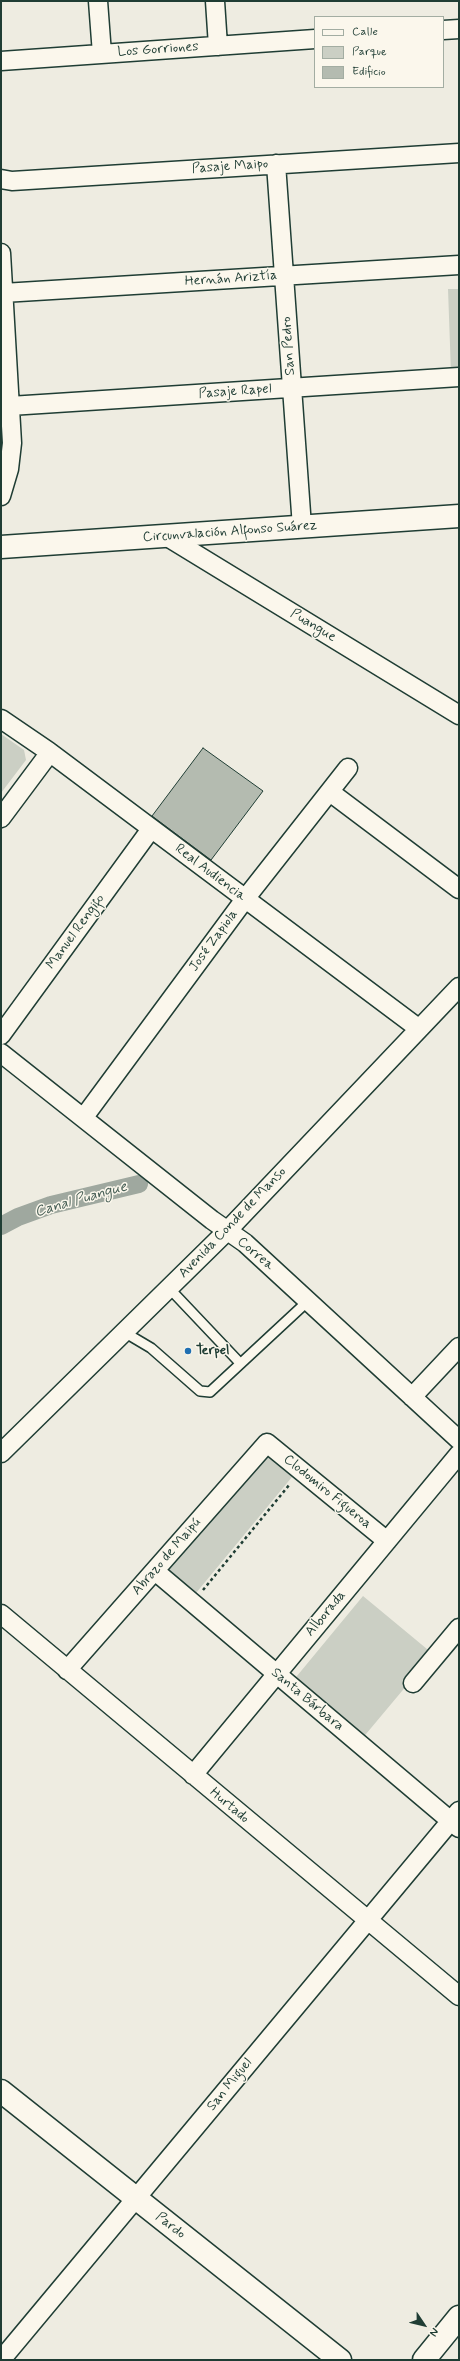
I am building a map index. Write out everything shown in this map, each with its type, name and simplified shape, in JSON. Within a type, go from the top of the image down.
[{"type":"street","points":[[98,1],[102,54]]},
{"type":"street","points":[[215,1],[218,46]]},
{"type":"street","points":[[444,30],[459,29]]},
{"type":"street","name":"Los Gorriones","points":[[1,61],[314,39]]},
{"type":"street","name":"Pasaje Maipo","points":[[1,179],[12,181],[459,153]]},
{"type":"street","name":"San Pedro","points":[[276,164],[302,527]]},
{"type":"street","points":[[1,253],[10,406],[7,440],[9,469],[1,496]]},
{"type":"street","name":"Hernán Ariztía","points":[[2,287],[284,276],[459,265]]},
{"type":"street","name":"Pasaje Rapel","points":[[10,406],[459,377]]},
{"type":"street","name":"Circunvalación Alfonso Suárez","points":[[1,547],[459,516]]},
{"type":"street","name":"Puangue","points":[[166,536],[459,716]]},
{"type":"street","name":"Real Audiencia","points":[[1,719],[48,751],[418,1028]]},
{"type":"street","points":[[1,818],[48,755],[48,751]]},
{"type":"street","name":"José Zapiola","points":[[84,1117],[245,899],[348,768]]},
{"type":"street","points":[[330,792],[459,889]]},
{"type":"street","name":"Manuel Rengifo","points":[[1,1035],[152,829]]},
{"type":"street","name":"Avenida Conde de Manso","points":[[1,1453],[227,1232],[418,1028],[459,987]]},
{"type":"street","name":"Correa","points":[[2,1055],[84,1117],[227,1232],[245,1243],[459,1440]]},
{"type":"street","points":[[412,1397],[459,1347]]},
{"type":"street","name":"Clodomiro Figueroa","points":[[267,1443],[387,1540]]},
{"type":"street","name":"Abrazo de Maipú","points":[[67,1670],[267,1443]]},
{"type":"street","name":"Alborada","points":[[193,1775],[459,1454]]},
{"type":"street","name":"Santa Bárbara","points":[[155,1571],[276,1674],[456,1820]]},
{"type":"street","name":"Hurtado","points":[[1,1614],[366,1920],[459,1996]]},
{"type":"street","points":[[413,1684],[459,1628]]},
{"type":"street","name":"San Miguel","points":[[1,2360],[366,1920],[456,1820]]},
{"type":"street","name":"Pardo","points":[[1,2091],[340,2360]]},
{"type":"street","points":[[424,2360],[459,2317]]},
{"type":"lane","points":[[169,1288],[240,1363]]},
{"type":"lane","points":[[124,1332],[151,1348],[200,1391],[205,1392],[214,1390],[240,1363],[308,1301]]},
{"type":"path","points":[[193,1603],[301,1471]]},
{"type":"green space","points":[[448,289],[459,289],[459,372],[451,373]]},
{"type":"green space","points":[[1,734],[24,750],[26,760],[1,793]]},
{"type":"green space","points":[[264,1454],[292,1477],[196,1593],[168,1569]]},
{"type":"green space","points":[[363,1596],[433,1654],[361,1740],[292,1682]]},
{"type":"building","points":[[203,748],[263,791],[211,860],[152,816]]},
{"type":"waterway","name":"Canal Puangue","points":[[1,1226],[18,1217],[51,1205],[139,1184]]},
{"type":"place","name":"Terpel","points":[[188,1351]]}]
